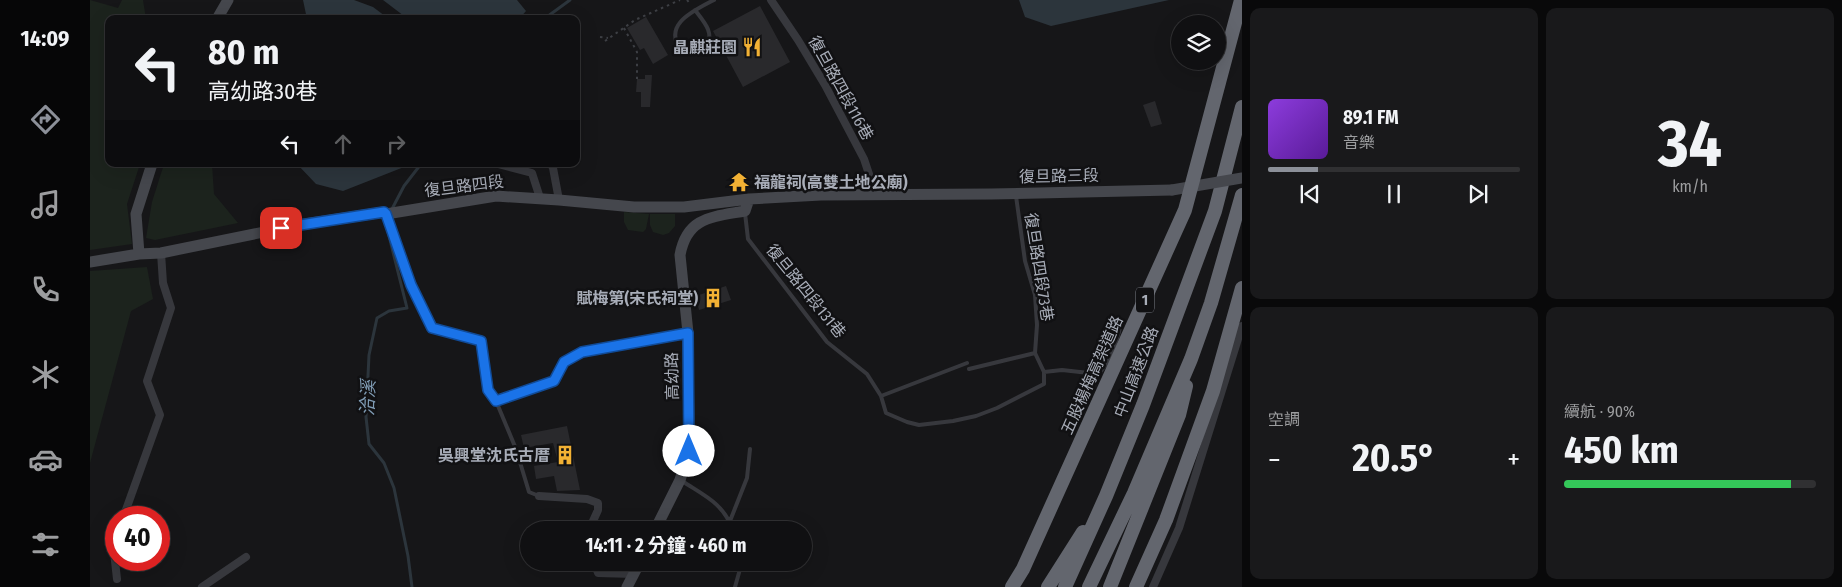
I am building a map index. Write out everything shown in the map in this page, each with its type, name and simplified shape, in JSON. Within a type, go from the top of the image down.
[{"type":"highway","name":"五股楊梅高架道路","points":[[1012,587],[1023,569],[1185,210],[1241,0]]},
{"type":"highway","name":"中山高速公路","points":[[1065,587],[1106,496],[1143,405],[1215,211],[1242,107]]},
{"type":"highway","points":[[1089,587],[1134,493],[1191,359],[1211,303],[1242,195]]},
{"type":"highway","points":[[1136,587],[1166,520],[1213,391],[1242,288]]},
{"type":"highway","points":[[1110,587],[1179,415],[1191,359]]},
{"type":"highway","points":[[1048,587],[1106,496]]},
{"type":"street","points":[[219,15],[227,0]]},
{"type":"street","name":"復旦路四段116巷","points":[[771,0],[825,85],[864,159],[876,195]]},
{"type":"street","points":[[139,254],[136,214],[151,167]]},
{"type":"street","points":[[509,167],[532,173],[540,198]]},
{"type":"street","points":[[552,167],[559,200]]},
{"type":"street","name":"復旦路三段","points":[[876,195],[1172,190],[1242,178]]},
{"type":"street","name":"復旦路四段","points":[[90,262],[139,254],[160,253],[298,225],[496,196],[642,207],[684,207],[749,199],[821,195],[876,195]]},
{"type":"street","points":[[745,211],[749,199]]},
{"type":"street","name":"高幼路","points":[[660,521],[680,480],[689,451],[688,333],[680,255],[684,238],[692,227],[707,218],[745,211]]},
{"type":"street","points":[[127,506],[160,415],[147,381],[171,308],[163,283],[160,253]]},
{"type":"street","points":[[1153,587],[1179,528],[1242,326]]},
{"type":"street","points":[[539,496],[587,499],[598,503],[598,510],[593,521]]},
{"type":"street","points":[[202,587],[246,556]]},
{"type":"street","points":[[116,571],[117,579]]},
{"type":"street","points":[[597,571],[598,573],[634,574]]},
{"type":"street","points":[[628,587],[636,571]]},
{"type":"lane","points":[[695,10],[707,25],[711,40],[707,48],[700,52],[682,52],[677,46],[674,35],[678,25],[695,10],[714,0]]},
{"type":"lane","name":"復旦路四段73巷","points":[[1016,193],[1024,261],[1034,295],[1037,325],[1035,353],[1044,372]]},
{"type":"lane","name":"復旦路四段131巷","points":[[745,211],[748,240],[827,342],[867,374],[881,396],[886,413],[907,422],[918,424],[953,421],[976,416],[997,408],[1044,384],[1044,372]]},
{"type":"lane","points":[[385,213],[411,285],[432,328],[481,341],[488,390],[496,401],[516,449],[530,492],[539,496]]},
{"type":"lane","points":[[1044,372],[1062,370],[1091,374],[1100,373],[1119,334],[1120,327]]},
{"type":"lane","points":[[496,401],[554,381],[564,362],[582,352],[688,333]]},
{"type":"lane","points":[[969,369],[1035,353]]},
{"type":"lane","points":[[881,396],[967,363]]},
{"type":"lane","points":[[730,520],[747,478],[750,449]]},
{"type":"lane","points":[[680,480],[720,506],[730,520]]},
{"type":"lane","points":[[735,587],[739,571]]},
{"type":"path","points":[[605,41],[634,20],[680,0]]},
{"type":"path","points":[[624,28],[637,52],[637,79]]},
{"type":"path","points":[[600,37],[609,38]]},
{"type":"shaded area","points":[[90,0],[118,8],[122,0],[143,0],[145,15],[105,15],[105,167],[139,167],[127,204],[132,244],[90,250]]},
{"type":"shaded area","points":[[303,0],[354,0],[373,7],[384,15],[306,15]]},
{"type":"shaded area","points":[[383,0],[517,0],[526,11],[522,15],[403,15]]},
{"type":"shaded area","points":[[1019,0],[1169,0],[1051,26],[1025,17]]},
{"type":"shaded area","points":[[163,167],[212,167],[214,194],[238,223],[155,240],[146,238],[152,202]]},
{"type":"shaded area","points":[[300,167],[404,167],[343,191],[316,184]]},
{"type":"shaded area","points":[[624,212],[649,214],[646,229],[643,232],[628,230],[624,222]]},
{"type":"shaded area","points":[[650,214],[675,214],[675,226],[669,233],[663,235],[653,232],[650,225]]},
{"type":"shaded area","points":[[147,267],[153,299],[131,311],[90,463],[90,271]]},
{"type":"building","name":"晶麒莊園","points":[[760,6],[790,62],[743,87],[713,31]]},
{"type":"building","points":[[646,17],[668,55],[653,64],[644,48],[640,50],[627,28]]},
{"type":"building","points":[[645,75],[652,75],[650,107],[641,107],[641,92],[636,92],[637,79],[645,79]]},
{"type":"building","points":[[1155,101],[1162,124],[1151,127],[1143,105]]},
{"type":"building","name":"賦梅第(宋氏祠堂)","points":[[726,286],[731,300],[699,310],[696,296]]},
{"type":"building","name":"吳興堂沈氏古厝","points":[[567,426],[580,490],[557,491],[554,476],[536,479],[534,466],[558,462],[553,443],[524,448],[521,435]]},
{"type":"waterway","name":"洽溪","points":[[549,15],[570,0]]},
{"type":"waterway","name":"洽溪","points":[[392,209],[404,186],[419,167]]},
{"type":"waterway","name":"洽溪","points":[[386,224],[407,308],[389,311],[377,318],[369,355],[366,417],[369,444],[384,463],[394,488],[408,556],[412,587]]},
{"type":"place","name":"晶麒莊園","points":[[752,47]]},
{"type":"place","name":"福龍祠(高雙土地公廟)","points":[[739,182]]},
{"type":"place","name":"賦梅第(宋氏祠堂)","points":[[713,298]]},
{"type":"place","name":"吳興堂沈氏古厝","points":[[565,455]]},
{"type":"route","points":[[281,228],[384,212],[411,285],[432,328],[481,341],[488,390],[496,401],[554,381],[564,362],[582,352],[633,341],[688,333],[689,451]]}]
